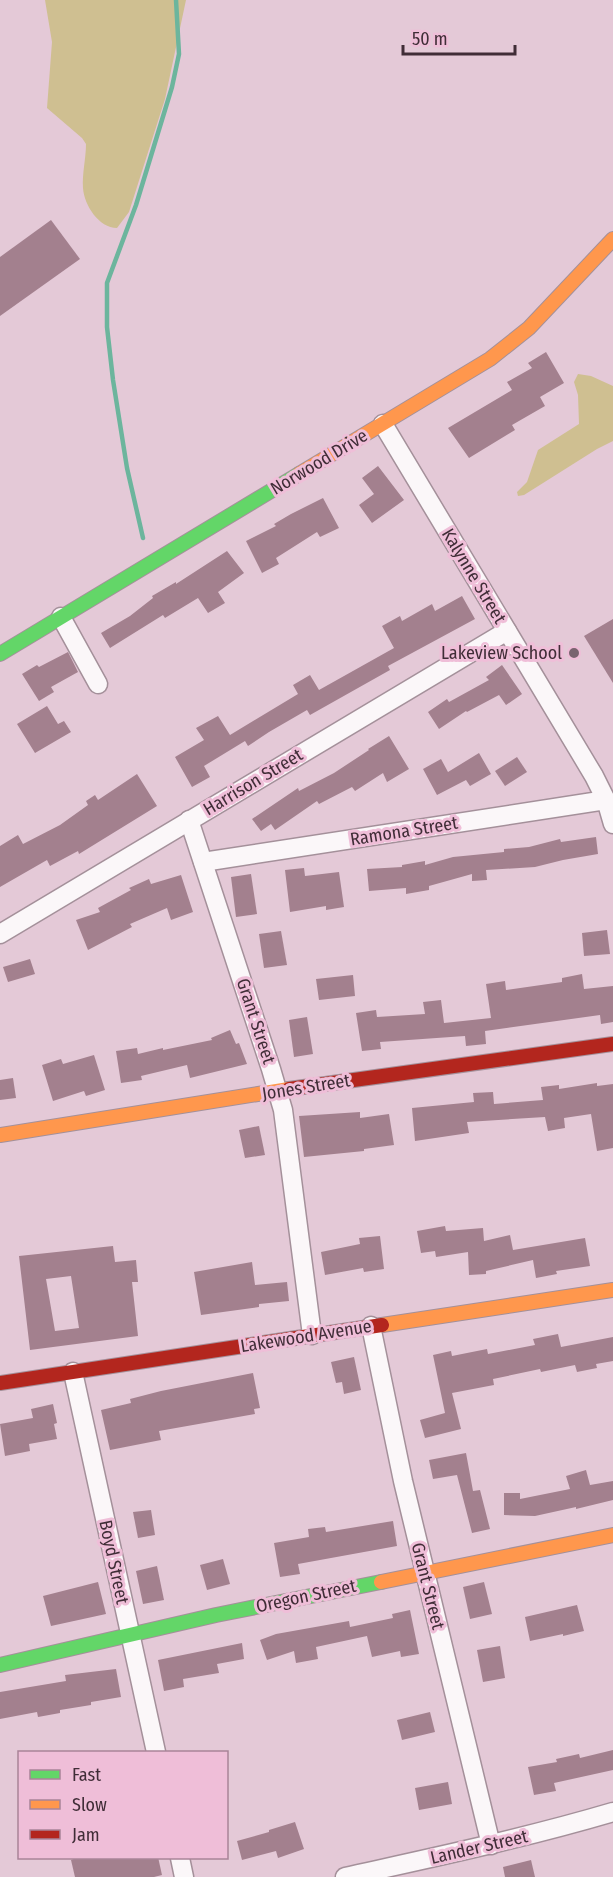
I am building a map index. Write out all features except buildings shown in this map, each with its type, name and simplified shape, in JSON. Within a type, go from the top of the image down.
[{"type":"street","name":"Norwood Drive","points":[[0,654],[490,359],[517,339],[613,239]]},
{"type":"street","name":"Kalynne Street","points":[[383,424],[594,776],[606,800],[613,824]]},
{"type":"street","points":[[61,617],[98,684]]},
{"type":"street","name":"Harrison Street","points":[[0,934],[507,631]]},
{"type":"street","name":"Ramona Street","points":[[203,862],[606,800]]},
{"type":"street","name":"Grant Street","points":[[189,820],[283,1110],[312,1335]]},
{"type":"street","name":"Jones Street","points":[[0,1135],[278,1091],[613,1044]]},
{"type":"street","name":"Lakewood Avenue","points":[[0,1383],[613,1290]]},
{"type":"street","name":"Grant Street","points":[[371,1326],[403,1481],[491,1845]]},
{"type":"street","name":"Boyd Street","points":[[73,1372],[156,1751]]},
{"type":"street","name":"Oregon Street","points":[[0,1665],[228,1613],[613,1534]]},
{"type":"street","name":"Lander Street","points":[[345,1877],[491,1845],[561,1828],[613,1812]]},
{"type":"street","points":[[180,1859],[184,1877]]},
{"type":"shaded area","points":[[45,0],[186,0],[165,99],[129,212],[117,228],[110,227],[99,220],[86,201],[83,183],[86,144],[47,108],[52,42]]},
{"type":"shaded area","points":[[578,374],[591,376],[613,386],[613,441],[524,495],[518,496],[517,492],[527,482],[538,450],[579,424],[578,395],[574,382]]},
{"type":"waterway","points":[[143,538],[127,468],[113,380],[107,327],[107,283],[136,205],[172,87],[179,54],[176,0]]},
{"type":"traffic: fast","points":[[0,654],[299,474]]},
{"type":"traffic: fast","points":[[0,1665],[216,1615],[381,1582]]},
{"type":"traffic: slow","points":[[299,474],[490,359],[529,328],[613,239]]},
{"type":"traffic: slow","points":[[0,1135],[289,1089]]},
{"type":"traffic: slow","points":[[382,1325],[613,1290]]},
{"type":"traffic: slow","points":[[381,1582],[613,1535]]},
{"type":"traffic: jam","points":[[289,1089],[613,1044]]},
{"type":"traffic: jam","points":[[0,1383],[382,1325]]},
{"type":"place","name":"Lakeview School","points":[[574,653]]}]
